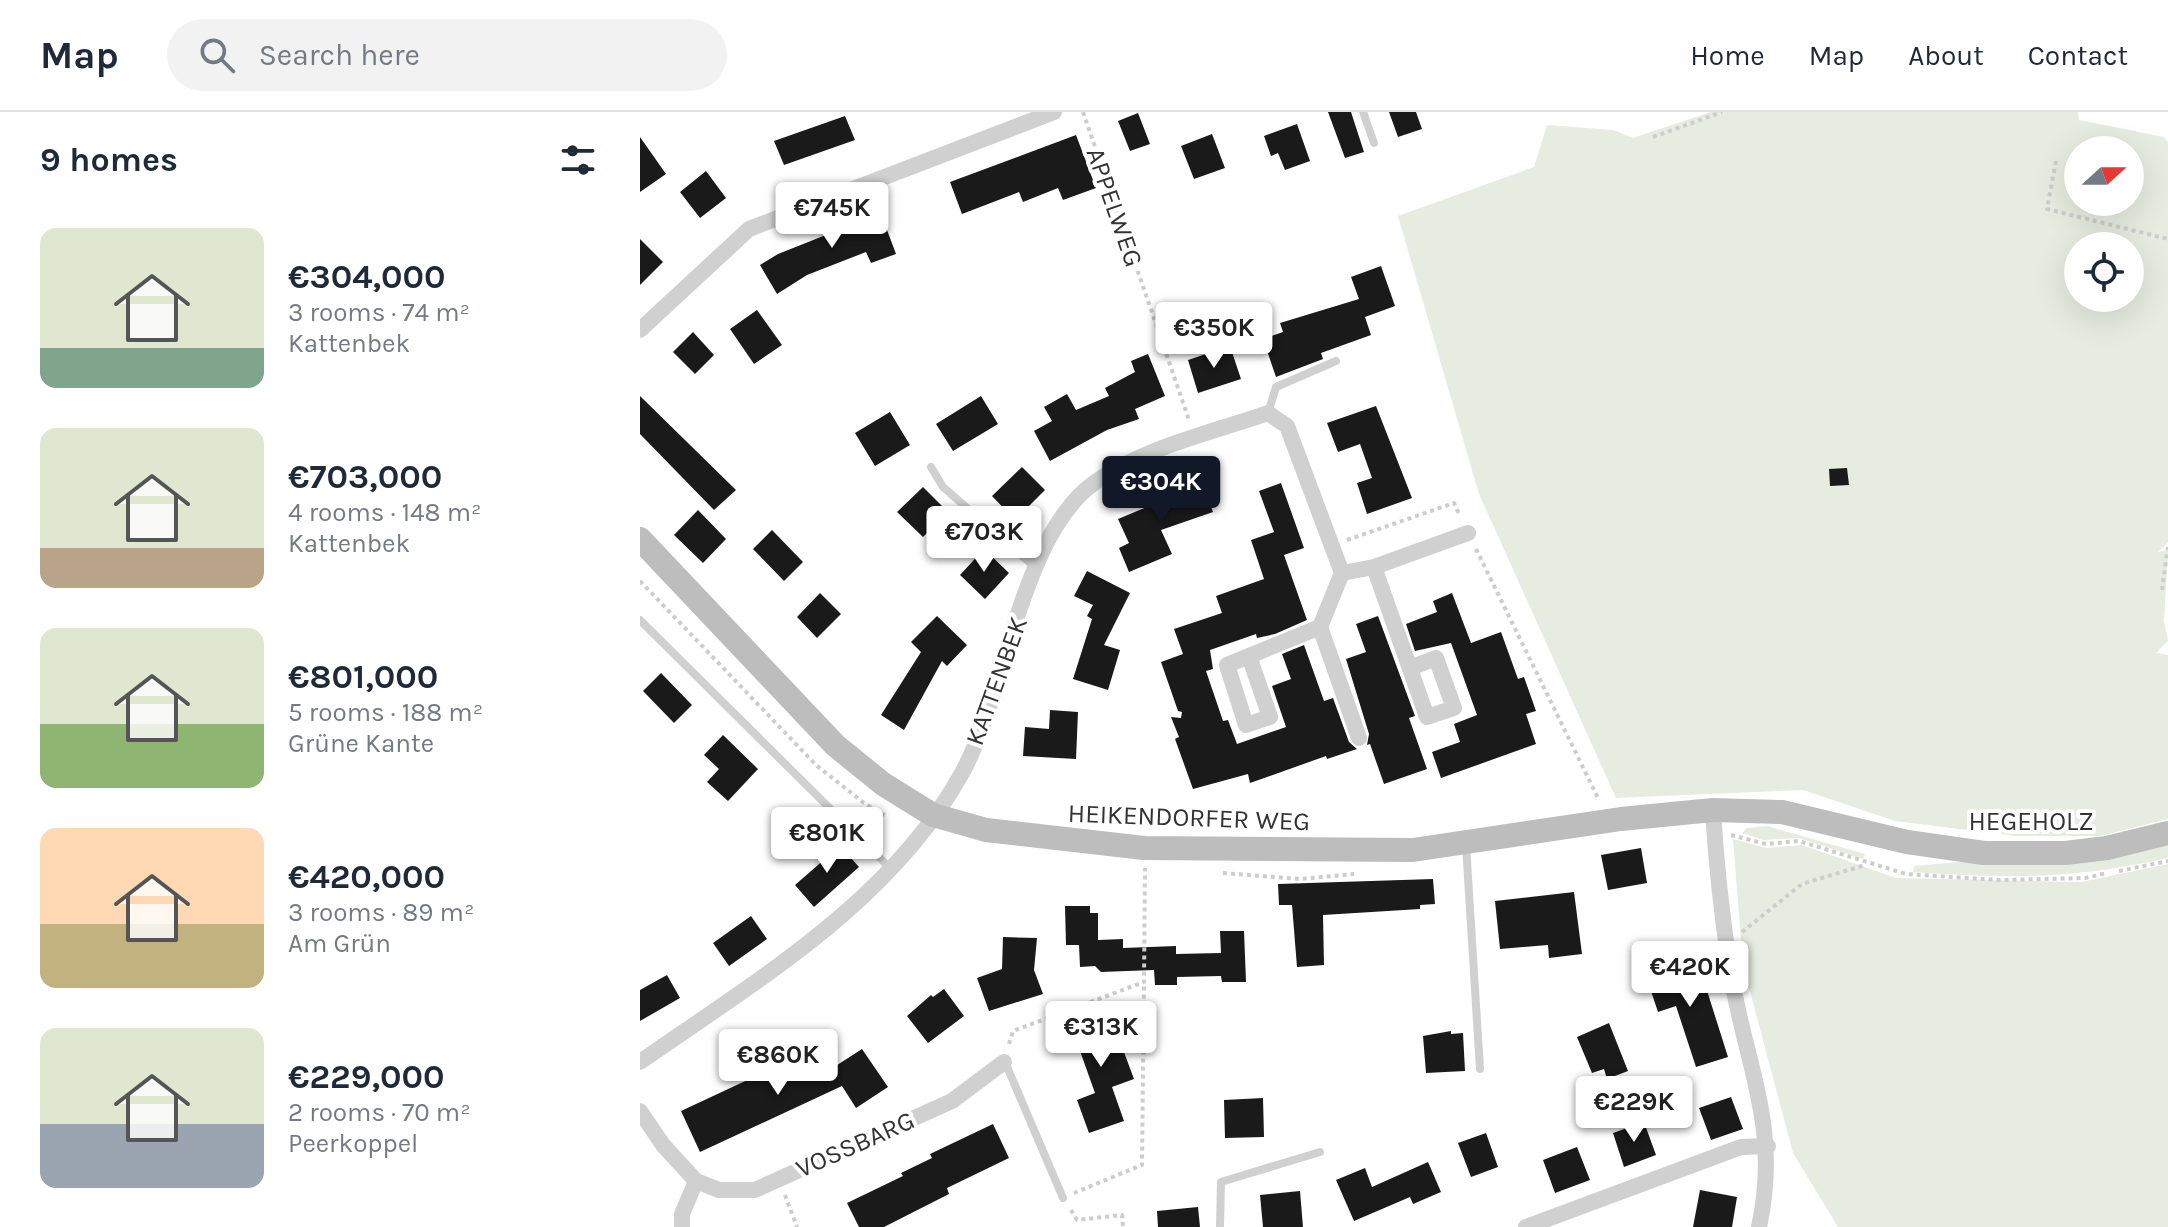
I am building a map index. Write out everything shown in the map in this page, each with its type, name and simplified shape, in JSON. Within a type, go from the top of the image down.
[{"type":"street","points":[[640,330],[749,229],[1054,112]]},
{"type":"street","points":[[1268,413],[1287,426],[1342,573],[1320,627],[1359,738]]},
{"type":"street","name":"KATTENBEK","points":[[640,1062],[823,935],[890,868],[933,815],[962,773],[1036,568],[1066,509],[1093,483],[1135,459],[1268,413]]},
{"type":"street","points":[[1342,573],[1374,567],[1468,533]]},
{"type":"street","name":"HEIKENDORFER WEG","points":[[640,539],[835,745],[883,784],[933,815],[986,830],[1144,848],[1413,850],[1634,818],[1713,810],[1782,812],[1894,838]]},
{"type":"street","points":[[1374,567],[1410,668]]},
{"type":"street","points":[[1249,656],[1320,627]]},
{"type":"street","points":[[1713,810],[1730,970],[1763,1104],[1768,1146],[1768,1182],[1759,1227]]},
{"type":"street","name":"HEGEHOLZ","points":[[1894,838],[1984,853],[2065,853],[2107,848],[2168,833]]},
{"type":"street","name":"VOSSBARG","points":[[696,1181],[719,1190],[755,1190],[952,1101],[1004,1062]]},
{"type":"street","points":[[640,1111],[663,1145],[696,1181],[682,1214],[682,1227]]},
{"type":"street","points":[[1526,1227],[1741,1147],[1768,1146]]},
{"type":"lane","points":[[1363,112],[1374,143]]},
{"type":"lane","points":[[1268,413],[1276,387],[1336,361]]},
{"type":"lane","points":[[931,467],[943,487],[1036,568]]},
{"type":"lane","points":[[640,620],[890,868]]},
{"type":"lane","points":[[1466,844],[1480,1069]]},
{"type":"lane","points":[[1004,1062],[1063,1198]]},
{"type":"lane","points":[[1220,1227],[1221,1182],[1320,1152]]},
{"type":"path","name":"APPELWEG","points":[[1083,112],[1195,438]]},
{"type":"path","points":[[1653,137],[1722,112]]},
{"type":"path","points":[[2056,161],[2047,209],[2168,239]]},
{"type":"path","points":[[1330,546],[1454,503],[1600,802]]},
{"type":"path","points":[[2162,590],[2168,547]]},
{"type":"path","points":[[1063,1198],[1142,1165],[1144,848]]},
{"type":"path","points":[[1728,946],[1765,911],[1802,884],[1867,865]]},
{"type":"path","points":[[1004,1062],[1013,1031],[1144,982]]},
{"type":"path","points":[[779,1178],[797,1227]]},
{"type":"path","points":[[1077,1220],[1122,1215],[1123,1227]]},
{"type":"shaded area","points":[[1711,112],[2078,112],[2079,120],[2164,137],[2168,142],[2168,542],[2158,552],[2168,550],[2164,621],[2168,641],[2156,653],[2168,655],[2168,819],[2100,836],[2015,836],[1895,821],[1803,790],[1616,798],[1479,494],[1398,216],[1534,167],[1547,125],[1613,130],[1633,138]]},
{"type":"shaded area","points":[[1767,826],[1865,854],[1863,859],[1799,838],[1763,840],[1742,833],[1747,828]]},
{"type":"shaded area","points":[[1733,839],[1767,848],[1802,845],[1896,878],[2081,882],[2168,864],[2168,1227],[1838,1227],[1793,1153],[1743,965]]},
{"type":"shaded area","points":[[2168,844],[2168,858],[2072,874],[1980,876],[1913,872],[1914,866]]},
{"type":"building","points":[[1328,112],[1351,112],[1364,152],[1345,158]]},
{"type":"building","points":[[1389,112],[1416,112],[1422,129],[1398,137]]},
{"type":"building","points":[[1138,113],[1150,144],[1130,151],[1118,121]]},
{"type":"building","points":[[845,116],[855,140],[784,165],[774,141]]},
{"type":"building","points":[[1297,124],[1310,161],[1285,170],[1278,153],[1271,156],[1264,136]]},
{"type":"building","points":[[1212,134],[1225,168],[1194,179],[1181,146]]},
{"type":"building","points":[[1076,135],[1096,188],[1063,200],[1058,188],[1023,202],[1019,192],[962,214],[950,182]]},
{"type":"building","points":[[640,137],[666,174],[640,192]]},
{"type":"building","points":[[706,171],[726,198],[700,218],[680,192]]},
{"type":"building","points":[[878,206],[896,254],[871,263],[866,252],[807,275],[777,294],[760,265],[778,254],[856,223],[853,215]]},
{"type":"building","points":[[640,239],[663,262],[640,285]]},
{"type":"building","points":[[1381,266],[1395,306],[1365,317],[1371,335],[1321,353],[1323,359],[1276,377],[1263,339],[1283,332],[1280,323],[1359,299],[1351,277]]},
{"type":"building","points":[[757,310],[782,345],[754,364],[730,329]]},
{"type":"building","points":[[693,332],[714,355],[695,374],[673,352]]},
{"type":"building","points":[[1230,346],[1241,379],[1198,393],[1188,360]]},
{"type":"building","points":[[1148,354],[1165,396],[1135,409],[1139,419],[1107,430],[1050,461],[1034,431],[1052,421],[1044,407],[1067,394],[1076,410],[1109,396],[1105,388],[1135,372],[1131,361]]},
{"type":"building","points":[[640,396],[736,490],[714,510],[640,434]]},
{"type":"building","points":[[981,396],[998,424],[953,451],[936,424]]},
{"type":"building","points":[[1376,406],[1412,498],[1367,514],[1357,483],[1372,478],[1360,444],[1338,452],[1327,423]]},
{"type":"building","points":[[890,412],[910,445],[875,466],[855,433]]},
{"type":"building","points":[[1022,467],[1045,490],[1015,520],[992,496]]},
{"type":"building","points":[[1847,468],[1849,485],[1830,486],[1829,469]]},
{"type":"building","points":[[1200,479],[1213,512],[1161,530],[1172,554],[1129,572],[1119,548],[1129,543],[1118,519],[1171,497],[1168,490]]},
{"type":"building","points":[[1281,483],[1304,548],[1284,555],[1307,620],[1275,634],[1257,638],[1256,634],[1210,650],[1213,669],[1206,671],[1223,721],[1228,720],[1237,744],[1286,727],[1272,686],[1291,679],[1282,654],[1304,645],[1324,701],[1333,698],[1349,742],[1357,749],[1327,759],[1326,756],[1250,783],[1248,774],[1193,789],[1175,739],[1179,737],[1171,717],[1181,718],[1182,712],[1178,711],[1161,662],[1183,654],[1174,629],[1222,613],[1216,596],[1264,579],[1251,540],[1274,532],[1259,491]]},
{"type":"building","points":[[923,487],[948,512],[923,537],[897,512]]},
{"type":"building","points":[[698,510],[726,539],[703,563],[674,535]]},
{"type":"building","points":[[772,530],[803,562],[784,581],[753,549]]},
{"type":"building","points":[[984,549],[1009,573],[985,599],[960,575]]},
{"type":"building","points":[[1087,571],[1130,593],[1104,645],[1120,650],[1108,690],[1073,679],[1092,619],[1087,616],[1093,605],[1074,596]]},
{"type":"building","points":[[820,593],[841,614],[817,638],[797,617]]},
{"type":"building","points":[[1452,593],[1471,643],[1501,632],[1518,679],[1524,677],[1536,711],[1526,714],[1536,744],[1441,778],[1432,752],[1460,742],[1454,724],[1477,715],[1451,643],[1415,651],[1406,624],[1437,612],[1433,601]]},
{"type":"building","points":[[937,616],[967,645],[947,666],[942,661],[904,730],[881,715],[921,652],[911,642]]},
{"type":"building","points":[[1378,616],[1415,716],[1409,718],[1427,769],[1384,784],[1370,744],[1367,745],[1369,734],[1346,659],[1366,652],[1356,624]]},
{"type":"building","points":[[661,673],[692,705],[674,723],[643,691]]},
{"type":"building","points":[[1050,710],[1078,712],[1076,759],[1023,756],[1025,727],[1049,729]]},
{"type":"building","points":[[723,735],[758,769],[728,801],[707,782],[719,769],[704,755]]},
{"type":"building","points":[[836,841],[859,867],[814,907],[795,885],[826,858],[822,854]]},
{"type":"building","points":[[1641,848],[1647,883],[1608,890],[1601,855]]},
{"type":"building","points":[[1433,879],[1435,904],[1420,905],[1420,909],[1323,915],[1324,965],[1297,967],[1292,905],[1279,905],[1278,884]]},
{"type":"building","points":[[1574,892],[1582,954],[1549,958],[1548,945],[1500,949],[1495,901]]},
{"type":"building","points":[[1065,906],[1090,906],[1090,913],[1098,913],[1098,940],[1123,939],[1123,948],[1176,946],[1176,954],[1221,953],[1220,931],[1244,931],[1246,982],[1222,982],[1221,976],[1177,977],[1177,985],[1155,985],[1154,970],[1101,972],[1095,966],[1080,967],[1079,945],[1066,945]]},
{"type":"building","points":[[751,916],[767,939],[729,966],[713,943]]},
{"type":"building","points":[[1003,937],[1037,938],[1034,970],[1043,994],[989,1011],[977,978],[1002,969]]},
{"type":"building","points":[[1697,959],[1728,1057],[1696,1067],[1676,1006],[1658,1012],[1646,976]]},
{"type":"building","points":[[667,975],[680,998],[640,1021],[640,990]]},
{"type":"building","points":[[944,989],[964,1016],[928,1043],[907,1016],[931,995],[933,997]]},
{"type":"building","points":[[1108,1009],[1134,1079],[1112,1087],[1124,1121],[1089,1133],[1077,1100],[1095,1093],[1070,1023]]},
{"type":"building","points":[[1609,1023],[1628,1071],[1607,1079],[1604,1069],[1592,1073],[1577,1037]]},
{"type":"building","points":[[1451,1031],[1451,1034],[1463,1033],[1465,1071],[1426,1073],[1423,1036]]},
{"type":"building","points":[[862,1049],[888,1087],[856,1108],[842,1086],[700,1152],[681,1111],[805,1053],[817,1078]]},
{"type":"building","points":[[1731,1097],[1743,1129],[1711,1140],[1699,1108]]},
{"type":"building","points":[[1263,1098],[1264,1137],[1225,1138],[1224,1100]]},
{"type":"building","points":[[1644,1122],[1656,1155],[1624,1167],[1613,1133]]},
{"type":"building","points":[[993,1124],[1009,1158],[947,1188],[949,1194],[884,1227],[859,1227],[847,1203],[903,1176],[901,1173],[932,1158],[930,1154]]},
{"type":"building","points":[[1486,1133],[1498,1167],[1471,1177],[1458,1143]]},
{"type":"building","points":[[1577,1147],[1590,1180],[1555,1193],[1543,1160]]},
{"type":"building","points":[[1428,1162],[1441,1192],[1413,1204],[1410,1197],[1354,1221],[1336,1180],[1365,1168],[1372,1187]]},
{"type":"building","points":[[1700,1190],[1737,1197],[1732,1227],[1693,1227]]},
{"type":"building","points":[[1300,1191],[1303,1227],[1263,1227],[1260,1195]]},
{"type":"building","points":[[1198,1207],[1200,1227],[1158,1227],[1157,1211]]}]
